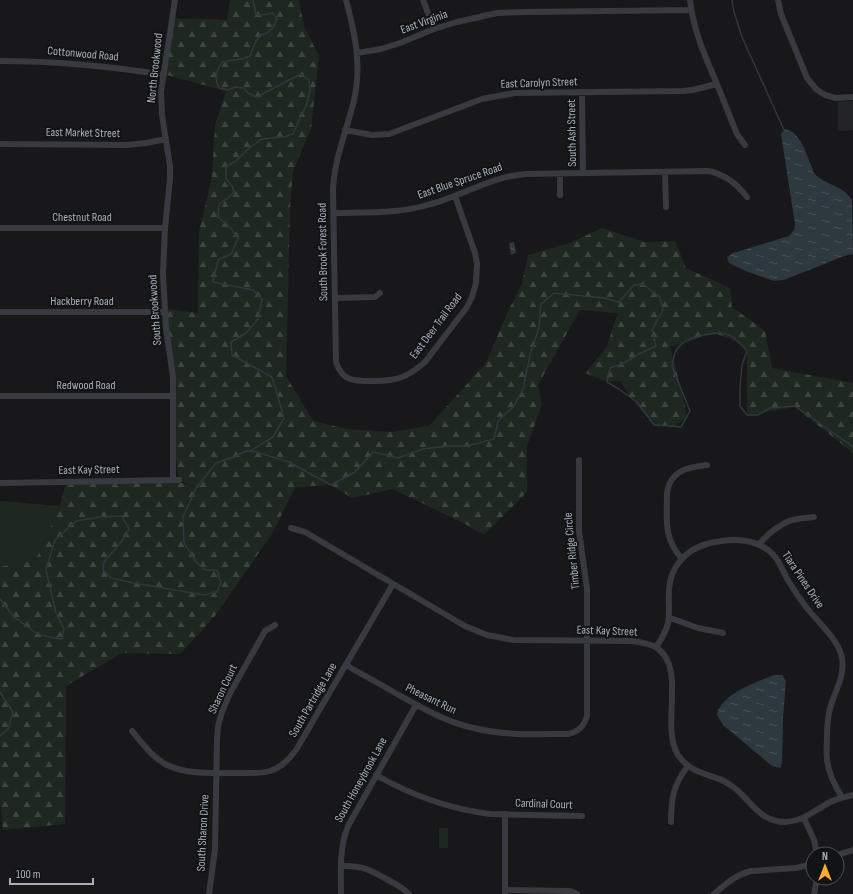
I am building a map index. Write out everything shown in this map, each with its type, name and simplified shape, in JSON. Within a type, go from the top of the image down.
[{"type":"street","name":"North Brookwood","points":[[166,139],[161,105],[161,92],[175,0]]},
{"type":"street","name":"South Brook Forest Road","points":[[342,373],[336,362],[334,181],[339,154],[357,84],[357,53],[354,30],[346,0]]},
{"type":"street","points":[[423,0],[434,29]]},
{"type":"street","points":[[690,0],[696,31],[737,134],[745,145]]},
{"type":"street","points":[[778,0],[781,14],[807,78],[819,91],[825,95],[832,97],[853,98]]},
{"type":"street","name":"East Virginia","points":[[357,53],[373,51],[391,46],[434,29],[497,13],[691,10]]},
{"type":"street","name":"Cottonwood Road","points":[[0,61],[80,64],[164,75]]},
{"type":"street","name":"East Carolyn Street","points":[[346,130],[364,135],[380,135],[395,132],[482,99],[523,93],[683,92],[717,84]]},
{"type":"street","name":"South Ash Street","points":[[582,92],[583,173]]},
{"type":"street","name":"East Market Street","points":[[0,144],[126,145],[166,139]]},
{"type":"street","name":"South Brookwood","points":[[166,139],[170,159],[170,179],[165,228],[163,274],[168,344],[173,376],[176,480]]},
{"type":"street","name":"East Blue Spruce Road","points":[[334,213],[400,211],[430,205],[503,177],[521,174],[708,171],[726,177],[735,183],[748,197]]},
{"type":"street","points":[[665,172],[666,207]]},
{"type":"street","points":[[560,174],[560,195]]},
{"type":"street","name":"East Deer Trail Road","points":[[342,373],[350,380],[390,380],[418,369],[467,307],[476,283],[477,264],[475,253],[454,196]]},
{"type":"street","name":"Chestnut Road","points":[[0,228],[165,228]]},
{"type":"street","points":[[335,298],[375,297],[380,293]]},
{"type":"street","name":"Hackberry Road","points":[[0,312],[165,312]]},
{"type":"street","name":"Redwood Road","points":[[0,396],[173,396]]},
{"type":"street","name":"Timber Ridge Circle","points":[[579,460],[579,531],[587,589],[587,716],[582,726]]},
{"type":"street","points":[[682,559],[673,547],[668,533],[668,487],[671,480],[680,471],[695,466],[707,465]]},
{"type":"street","name":"East Kay Street","points":[[0,483],[176,480]]},
{"type":"street","points":[[759,544],[769,534],[790,520],[814,517]]},
{"type":"street","name":"East Kay Street","points":[[291,528],[305,532],[465,626],[487,635],[504,639],[523,640],[631,640],[656,647]]},
{"type":"street","name":"Tiara Pines Drive","points":[[656,647],[662,640],[669,619],[669,583],[675,567],[688,553],[703,545],[714,542],[735,540],[744,540],[759,544],[766,548],[776,558],[789,583],[806,607],[836,643],[840,652],[842,659],[841,677],[831,703],[828,722],[827,759],[832,779],[842,798]]},
{"type":"street","name":"South Partridge Lane","points":[[132,731],[150,753],[167,765],[182,770],[216,773],[263,772],[275,769],[286,762],[296,750],[393,584]]},
{"type":"street","points":[[669,619],[698,628],[723,633]]},
{"type":"street","name":"Sharon Court","points":[[216,773],[218,732],[220,719],[225,705],[265,631],[275,625]]},
{"type":"street","points":[[656,647],[666,658],[671,671],[672,741],[678,755],[688,766],[694,770],[726,782],[744,796],[756,811],[764,816],[770,819],[785,822],[804,818],[831,802],[853,795]]},
{"type":"street","name":"Pheasant Run","points":[[346,665],[428,712],[475,729],[513,734],[569,734],[579,730],[582,726]]},
{"type":"street","name":"South Honeybrook Lane","points":[[341,894],[342,846],[344,836],[376,775],[416,705]]},
{"type":"street","points":[[671,822],[671,803],[674,788],[688,766]]},
{"type":"street","name":"South Sharon Drive","points":[[210,894],[216,849],[216,773]]},
{"type":"street","name":"Cardinal Court","points":[[376,775],[407,791],[443,804],[478,812],[582,816]]},
{"type":"street","points":[[505,814],[505,892],[570,891],[577,894]]},
{"type":"street","points":[[804,818],[815,846]]},
{"type":"street","points":[[341,866],[357,866],[373,871],[402,888],[408,894]]},
{"type":"street","points":[[714,894],[735,876],[744,873],[805,866]]},
{"type":"shaded area","points":[[853,101],[853,130],[838,131],[838,102]]},
{"type":"green space","points":[[230,0],[299,0],[304,26],[319,56],[311,129],[293,171],[290,208],[286,376],[313,421],[347,429],[392,432],[429,426],[486,363],[508,311],[522,284],[528,255],[570,243],[602,228],[645,242],[675,241],[686,268],[730,288],[732,307],[765,331],[772,368],[853,383],[853,453],[795,407],[747,415],[747,351],[739,342],[714,333],[670,347],[687,417],[675,426],[654,425],[630,397],[621,381],[607,382],[585,373],[606,348],[618,313],[580,310],[538,385],[542,404],[527,446],[527,492],[484,535],[467,525],[393,489],[352,498],[331,485],[295,487],[272,534],[214,617],[180,654],[122,653],[66,686],[65,824],[3,830],[0,800],[0,566],[15,565],[37,557],[60,506],[66,482],[173,480],[203,490],[179,480],[173,436],[171,362],[165,309],[198,313],[199,232],[212,176],[215,125],[226,91],[167,75],[172,18],[227,20]]},
{"type":"green space","points":[[0,501],[60,506],[37,557],[15,565],[0,566]]},
{"type":"green space","points":[[439,828],[448,828],[448,848],[439,848]]},
{"type":"water","points":[[785,129],[795,134],[799,138],[814,173],[822,180],[843,191],[852,200],[853,254],[844,256],[784,280],[774,281],[748,272],[729,263],[727,257],[733,253],[789,236],[794,230],[795,224],[781,134]]},
{"type":"water","points":[[514,242],[516,253],[511,255],[509,243]]},
{"type":"water","points":[[774,675],[782,675],[786,681],[782,763],[780,768],[772,766],[723,725],[717,715],[719,708],[730,696],[752,684]]},
{"type":"waterway","points":[[250,451],[273,437],[284,418],[272,377],[232,355],[231,342],[246,333],[258,319],[262,299],[253,290],[213,282],[218,260],[231,254],[238,239],[231,228],[218,217],[219,204],[234,192],[232,186],[226,179],[226,167],[236,161],[249,148],[262,139],[283,137],[293,134],[307,103],[310,90],[309,80],[301,74],[257,97],[248,93],[244,88],[235,87],[228,90],[219,88],[216,74],[222,62],[250,56],[260,35],[267,33],[273,28],[277,18],[273,13],[262,15],[256,14],[253,0]]},
{"type":"waterway","points":[[732,0],[734,12],[742,37],[784,130]]},
{"type":"waterway","points":[[0,599],[14,617],[36,633],[62,639],[64,629],[56,613],[46,570],[55,540],[76,521],[99,517],[122,516],[129,529],[122,541],[104,562],[103,570],[111,578],[204,595],[217,592],[221,583],[217,570],[205,570],[197,563],[184,543],[183,517],[196,488],[216,463],[246,451],[256,452],[289,462],[331,485],[355,472],[373,452],[398,458],[423,449],[448,446],[467,446],[494,439],[498,421],[514,406],[523,389],[531,351],[539,327],[541,304],[554,293],[604,298],[619,302],[634,285],[643,284],[660,297],[663,310],[652,330],[656,346],[622,364],[610,368],[607,382],[637,402],[654,425],[681,427],[690,411],[672,366],[677,349],[687,341],[694,338],[710,334],[724,333],[734,338],[747,351],[742,365],[740,388],[740,406],[747,415],[758,415],[770,408],[795,406],[853,447]]},
{"type":"waterway","points":[[0,692],[13,712],[8,729],[0,736]]}]
